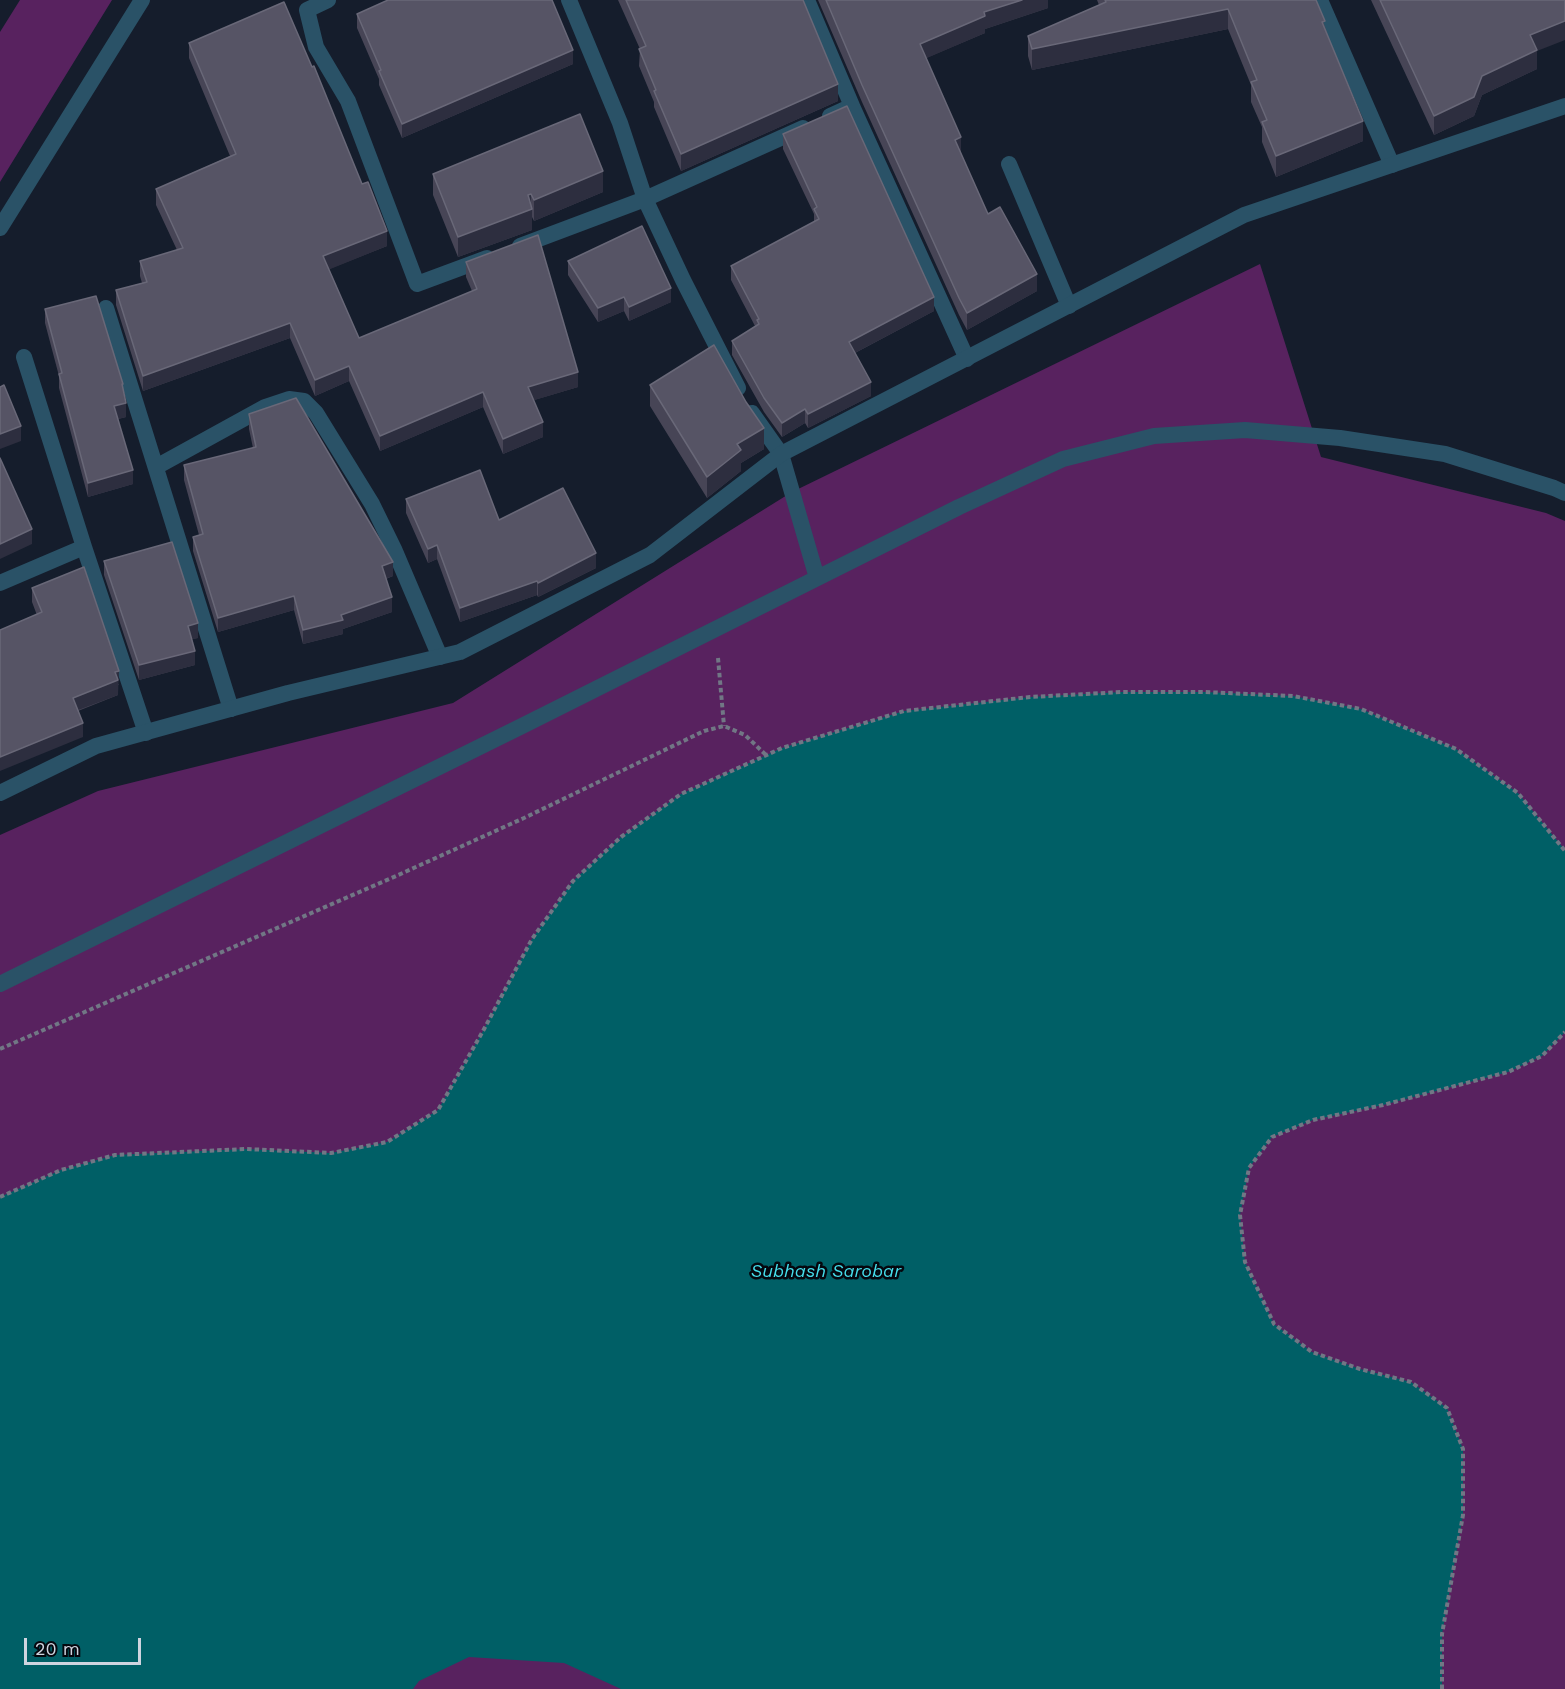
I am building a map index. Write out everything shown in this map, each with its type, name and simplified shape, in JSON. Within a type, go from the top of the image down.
[{"type":"street","points":[[0,228],[142,0]]},
{"type":"street","points":[[328,0],[307,10],[316,47],[348,101],[417,284],[645,200],[852,106]]},
{"type":"street","points":[[569,0],[620,123],[645,200],[732,379],[755,418],[781,454],[818,578]]},
{"type":"street","points":[[807,0],[852,106],[968,359]]},
{"type":"street","points":[[1320,0],[1392,165]]},
{"type":"street","points":[[0,794],[96,746],[298,691],[460,652],[650,555],[781,454],[1244,215],[1565,106]]},
{"type":"street","points":[[1009,164],[1069,306]]},
{"type":"street","points":[[106,308],[231,709]]},
{"type":"street","points":[[24,357],[146,733]]},
{"type":"street","points":[[156,468],[265,407],[289,399],[304,401],[316,413],[372,504],[394,549],[440,657]]},
{"type":"street","points":[[0,984],[959,507],[1063,459],[1154,436],[1245,430],[1340,438],[1445,454],[1565,493]]},
{"type":"street","points":[[0,583],[84,547]]},
{"type":"path","points":[[715,629],[724,726]]},
{"type":"path","points":[[0,1197],[61,1170],[115,1155],[246,1149],[332,1153],[387,1142],[438,1110],[532,939],[573,881],[621,837],[681,794],[766,755],[782,748],[904,711],[1030,697],[1204,692],[1293,696],[1361,710],[1456,749],[1518,793],[1565,850]]},
{"type":"path","points":[[0,1049],[396,876],[524,818],[704,731],[724,726],[745,735],[766,755]]},
{"type":"path","points":[[1442,1689],[1442,1634],[1463,1515],[1462,1449],[1447,1408],[1411,1382],[1360,1369],[1312,1352],[1274,1324],[1245,1262],[1240,1215],[1249,1168],[1272,1137],[1313,1120],[1383,1105],[1508,1072],[1542,1056],[1565,1032]]},
{"type":"shaded area","points":[[20,0],[112,0],[0,182],[0,32]]},
{"type":"shaded area","name":"Subhash Sarobar","points":[[1260,264],[1321,457],[1546,513],[1565,521],[1565,1689],[0,1689],[0,835],[98,791],[453,703],[792,492]]},
{"type":"water","name":"Subhash Sarobar","points":[[1122,692],[1204,692],[1293,696],[1361,709],[1456,749],[1518,793],[1565,850],[1565,1032],[1542,1056],[1508,1072],[1383,1105],[1313,1120],[1272,1137],[1249,1168],[1240,1215],[1245,1262],[1274,1324],[1312,1352],[1360,1369],[1411,1382],[1447,1408],[1463,1449],[1463,1515],[1442,1634],[1442,1689],[621,1689],[564,1663],[469,1657],[419,1681],[413,1689],[0,1689],[0,1197],[61,1170],[115,1155],[246,1149],[331,1153],[387,1142],[438,1110],[532,939],[573,881],[621,837],[681,794],[782,748],[904,711],[1030,697]]},
{"type":"building","points":[[388,0],[552,0],[573,50],[402,124],[357,14]]},
{"type":"building","points":[[626,0],[803,0],[838,84],[681,154],[639,49],[646,46]]},
{"type":"building","points":[[826,0],[1022,0],[984,12],[985,16],[920,44],[961,137],[955,140],[988,214],[1000,207],[1037,274],[967,313],[862,85]]},
{"type":"building","points":[[1105,0],[1316,0],[1325,21],[1322,22],[1363,121],[1276,156],[1262,122],[1267,120],[1251,82],[1257,80],[1228,9],[1032,49],[1028,36],[1106,2]]},
{"type":"building","points":[[1380,0],[1565,0],[1565,21],[1530,35],[1537,50],[1482,76],[1474,97],[1434,116]]},
{"type":"building","points":[[284,2],[312,67],[314,66],[362,184],[368,182],[387,231],[323,256],[359,338],[477,289],[466,262],[538,235],[578,372],[528,387],[543,422],[503,439],[483,392],[380,436],[349,366],[315,380],[290,323],[143,376],[116,290],[147,282],[140,261],[183,248],[156,189],[236,154],[189,43]]},
{"type":"building","points":[[847,106],[934,297],[849,342],[871,382],[808,414],[805,409],[782,423],[764,398],[732,341],[759,324],[757,320],[759,319],[731,266],[819,219],[814,209],[817,207],[783,134]]},
{"type":"building","points":[[580,114],[603,171],[534,200],[531,194],[528,195],[532,209],[458,237],[433,174]]},
{"type":"building","points":[[642,226],[671,288],[629,307],[624,297],[598,308],[568,261]]},
{"type":"building","points":[[96,296],[123,384],[126,403],[114,406],[133,470],[88,483],[59,374],[62,373],[45,309]]},
{"type":"building","points":[[714,345],[746,402],[764,428],[737,444],[741,450],[707,477],[650,385]]},
{"type":"building","points":[[4,385],[21,426],[0,434],[0,387]]},
{"type":"building","points":[[296,398],[393,562],[382,566],[392,597],[341,615],[343,620],[303,630],[294,596],[218,618],[193,537],[203,534],[184,465],[256,447],[249,414]]},
{"type":"building","points":[[0,458],[32,529],[0,544]]},
{"type":"building","points":[[480,470],[499,520],[563,488],[596,553],[538,583],[537,581],[460,608],[437,545],[428,549],[406,499]]},
{"type":"building","points":[[172,542],[198,623],[188,626],[195,651],[139,665],[104,561]]},
{"type":"building","points":[[84,567],[119,671],[115,672],[118,680],[73,698],[83,723],[0,757],[0,630],[42,612],[32,588]]}]
